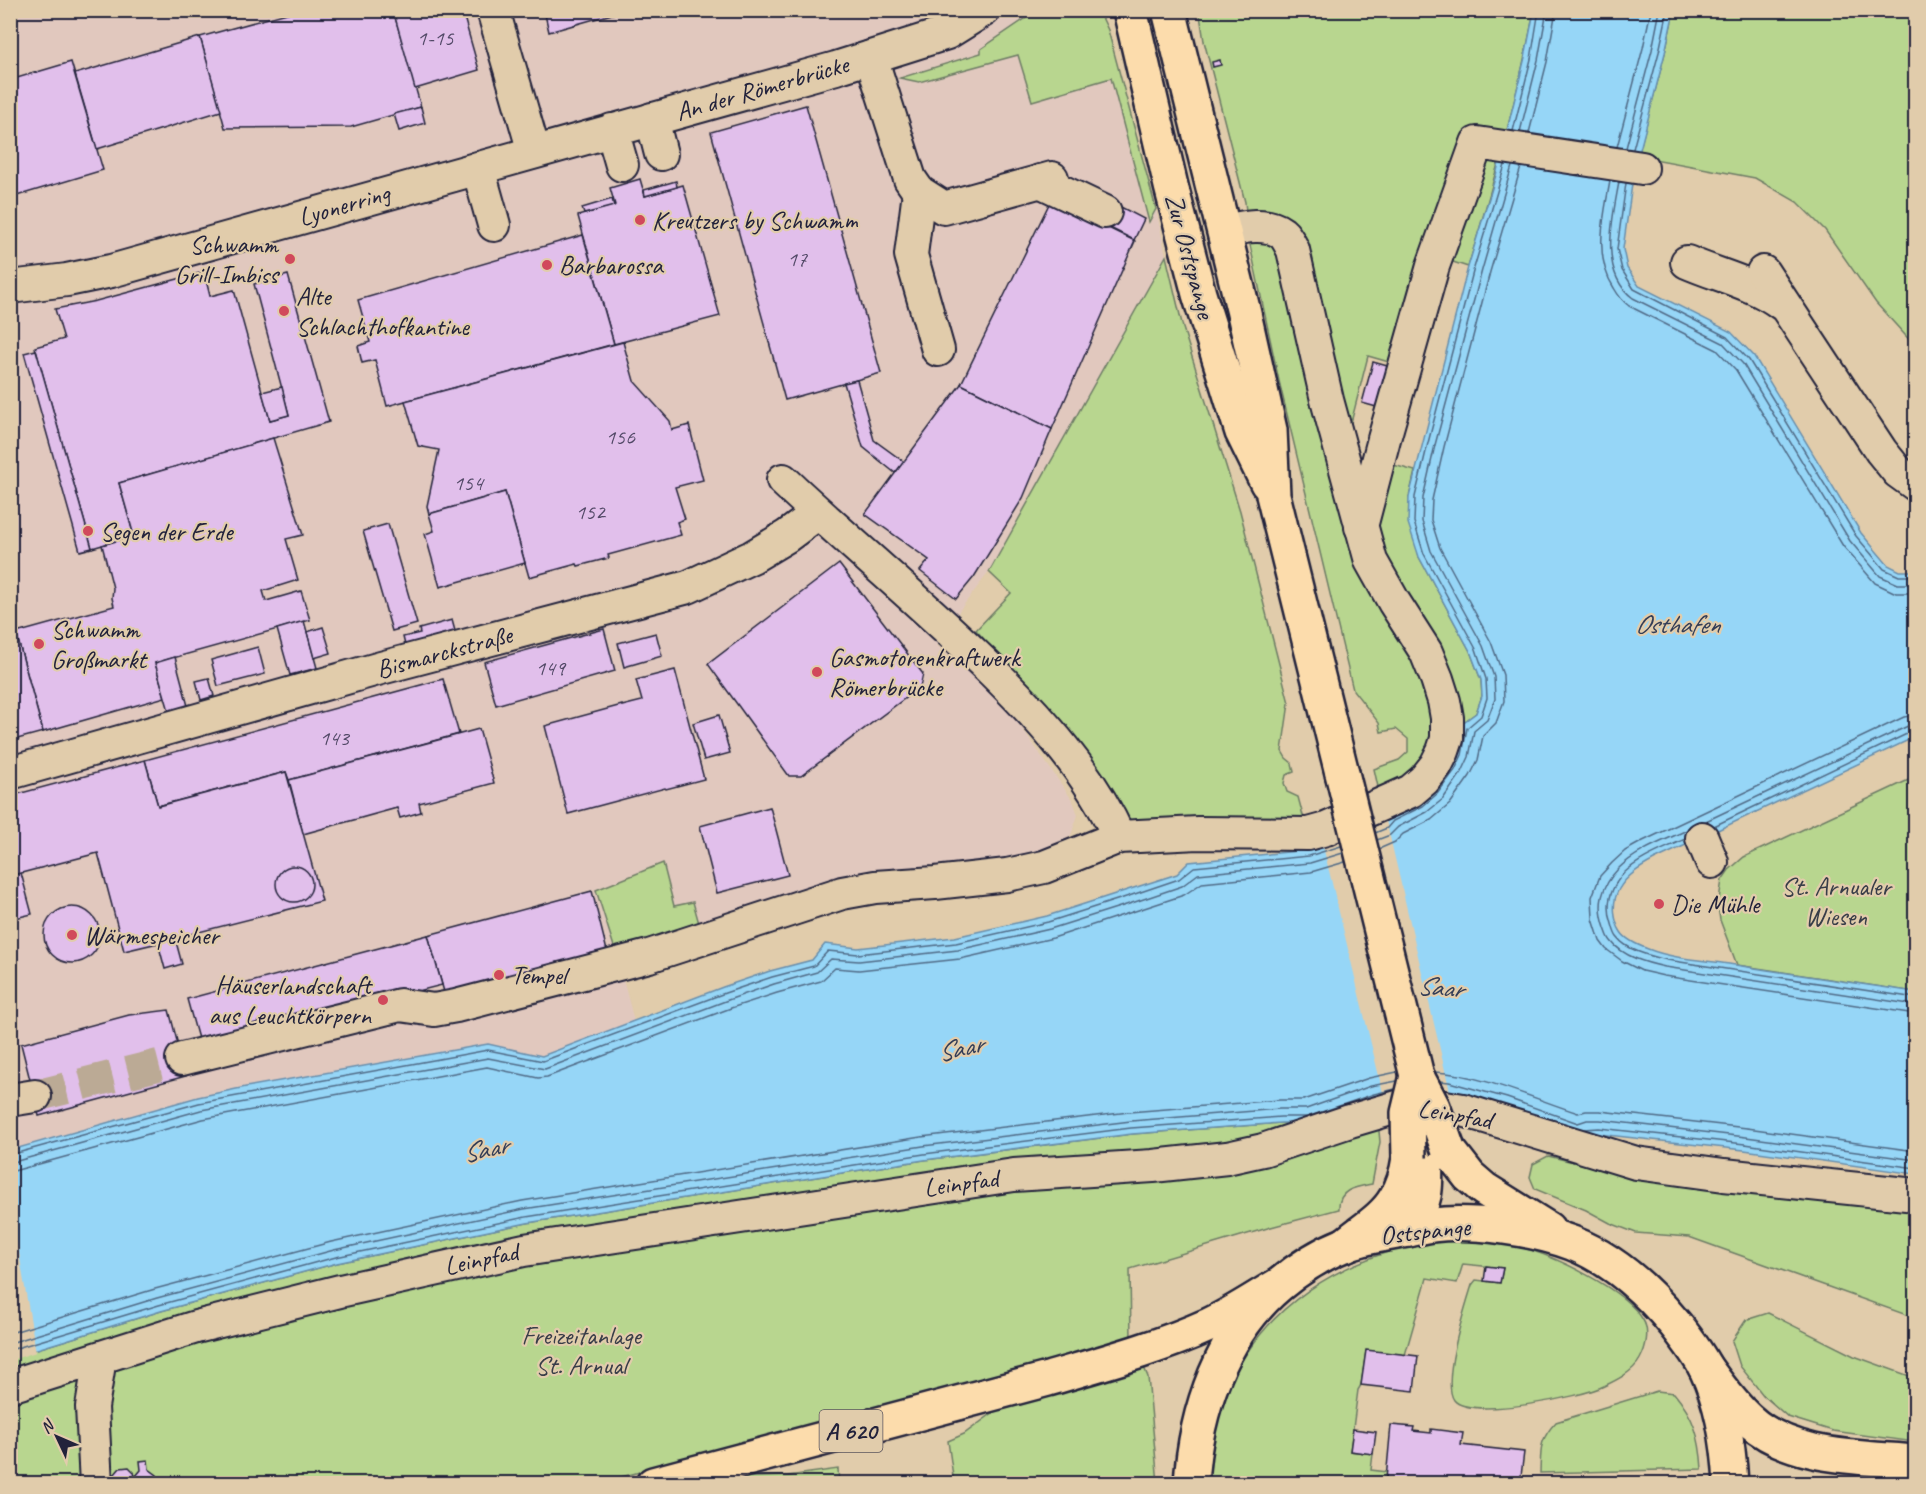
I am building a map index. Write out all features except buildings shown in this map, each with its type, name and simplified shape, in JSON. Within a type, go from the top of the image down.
[{"type":"main road","name":"Zur Ostspange","points":[[1130,10],[1199,294],[1242,432],[1274,495]]},
{"type":"main road","name":"Zur Ostspange","points":[[1169,10],[1224,231],[1270,430],[1274,495],[1417,1076],[1408,1113],[1427,1154]]},
{"type":"main road","points":[[1408,1230],[1419,1214],[1425,1199],[1427,1154]]},
{"type":"main road","points":[[1427,1154],[1469,1176],[1484,1189],[1573,1244]]},
{"type":"main road","points":[[1345,1245],[1395,1200],[1406,1176],[1427,1154]]},
{"type":"main road","name":"Ostspange","points":[[1191,1484],[1197,1436],[1206,1402],[1226,1351],[1258,1306],[1277,1286],[1312,1262],[1345,1245],[1365,1238],[1435,1225],[1492,1226],[1542,1235],[1573,1244],[1604,1260],[1641,1287],[1686,1338],[1705,1367],[1716,1394],[1724,1429],[1731,1484]]},
{"type":"main road","name":"A 620","points":[[653,1484],[1106,1362],[1212,1324],[1277,1286]]},
{"type":"main road","points":[[1705,1367],[1727,1397],[1749,1420],[1765,1433],[1784,1442],[1831,1454],[1916,1462]]},
{"type":"street","points":[[493,10],[534,152]]},
{"type":"street","name":"An der Römerbrücke","points":[[534,152],[871,57],[947,33],[984,10]]},
{"type":"street","points":[[871,57],[910,179],[920,192],[944,208],[1046,180],[1105,212]]},
{"type":"street","points":[[652,119],[661,154]]},
{"type":"street","points":[[612,130],[622,165]]},
{"type":"street","points":[[1361,528],[1436,254],[1477,143],[1642,168]]},
{"type":"street","name":"Lyonerring","points":[[10,287],[66,280],[111,271],[534,152]]},
{"type":"street","points":[[478,168],[494,225]]},
{"type":"street","points":[[920,192],[910,255],[938,350]]},
{"type":"street","points":[[182,1059],[400,1005],[434,1010],[468,1003],[649,956],[842,893],[874,887],[1006,875],[1044,867],[1119,837],[1198,833],[1308,834],[1326,829],[1411,791],[1436,765],[1447,739],[1444,701],[1437,679],[1426,652],[1371,561],[1327,400],[1293,250],[1282,234],[1269,227],[1224,231]]},
{"type":"street","points":[[1687,262],[1754,287],[1788,308]]},
{"type":"street","points":[[1763,272],[1881,452],[1898,472],[1916,485]]},
{"type":"street","points":[[783,480],[951,631],[1034,713],[1086,779],[1109,814],[1119,837]]},
{"type":"street","name":"Bismarckstraße","points":[[10,773],[381,668],[688,587],[752,557],[787,536],[818,513]]},
{"type":"street","name":"Leinpfad","points":[[10,1386],[196,1327],[340,1291],[524,1250],[1014,1175],[1153,1166],[1227,1158],[1263,1150],[1404,1105],[1439,1106],[1463,1110],[1636,1163],[1916,1196]]},
{"type":"street","points":[[96,1484],[92,1407],[100,1358]]},
{"type":"shaded area","points":[[11,11],[1099,11],[1156,209],[1166,256],[989,572],[959,611],[951,631],[937,645],[1007,707],[1073,801],[1078,815],[1071,835],[1058,846],[1015,857],[885,870],[820,883],[813,893],[616,953],[634,1021],[542,1056],[488,1044],[198,1097],[11,1150]]},
{"type":"green space","points":[[1038,10],[1099,11],[1108,30],[1156,209],[1149,222],[1111,78],[1032,101],[1018,55],[919,82],[900,78],[981,53],[981,49]]},
{"type":"green space","points":[[1217,10],[1534,11],[1505,139],[1468,267],[1441,258],[1396,364],[1368,356],[1351,423],[1325,418],[1436,703],[1428,761],[1380,796],[1374,769],[1399,760],[1408,752],[1408,739],[1396,729],[1381,732],[1379,723],[1353,690],[1279,381],[1249,240],[1245,202],[1204,41],[1200,15]]},
{"type":"green space","points":[[1674,11],[1915,11],[1915,346],[1876,303],[1825,230],[1797,202],[1755,178],[1638,156]]},
{"type":"green space","points":[[1166,256],[1183,328],[1240,511],[1289,703],[1282,751],[1292,763],[1294,772],[1286,775],[1284,783],[1287,792],[1298,797],[1305,823],[1131,823],[1119,815],[1042,706],[976,630],[1011,593],[989,572]]},
{"type":"green space","points":[[1390,464],[1415,471],[1409,497],[1419,557],[1470,651],[1481,680],[1482,696],[1476,713],[1461,724],[1377,554],[1373,511]]},
{"type":"green space","name":"St. Arnualer Wiesen","points":[[1915,777],[1915,992],[1737,965],[1720,920],[1718,906],[1722,880],[1729,870],[1744,857]]},
{"type":"green space","points":[[663,863],[674,906],[693,902],[700,927],[616,953],[596,890]]},
{"type":"green space","name":"Freizeitanlage St. Arnual","points":[[1376,1099],[1380,1142],[1372,1184],[1354,1188],[1345,1193],[1339,1202],[1339,1209],[1130,1269],[1131,1339],[599,1483],[11,1484],[11,1357],[161,1311],[337,1263],[527,1223],[924,1160],[1132,1134],[1308,1123]]},
{"type":"green space","points":[[1548,1156],[1586,1165],[1915,1209],[1915,1318],[1689,1237],[1636,1233],[1610,1223],[1586,1210],[1535,1189],[1530,1177],[1533,1164]]},
{"type":"green space","points":[[1452,1239],[1502,1244],[1533,1251],[1568,1265],[1605,1285],[1634,1308],[1645,1324],[1647,1334],[1645,1345],[1637,1364],[1614,1381],[1574,1396],[1527,1405],[1481,1408],[1464,1406],[1454,1400],[1450,1378],[1460,1327],[1472,1285],[1476,1280],[1500,1283],[1503,1268],[1463,1264],[1457,1283],[1427,1278],[1405,1355],[1366,1351],[1361,1385],[1358,1390],[1350,1451],[1373,1454],[1371,1470],[1387,1472],[1386,1479],[1427,1483],[1372,1483],[1372,1478],[1314,1484],[1209,1484],[1213,1438],[1219,1411],[1234,1374],[1255,1342],[1280,1314],[1309,1290],[1341,1271],[1376,1256]]},
{"type":"green space","points":[[1768,1313],[1854,1356],[1915,1378],[1915,1442],[1833,1431],[1788,1417],[1763,1395],[1740,1366],[1732,1341],[1746,1320]]},
{"type":"green space","points":[[1143,1365],[1148,1377],[1158,1483],[954,1483],[948,1441],[964,1434],[1005,1404]]},
{"type":"green space","points":[[1657,1391],[1674,1393],[1687,1410],[1698,1437],[1702,1469],[1540,1473],[1544,1440],[1556,1422]]},
{"type":"green space","points":[[838,1469],[839,1483],[706,1484],[726,1478],[788,1476]]},
{"type":"water","points":[[1534,11],[1674,11],[1633,177],[1623,249],[1627,268],[1639,286],[1731,332],[1754,356],[1861,533],[1888,565],[1900,571],[1915,571],[1915,737],[1644,866],[1630,876],[1619,889],[1614,905],[1616,922],[1623,935],[1630,940],[1645,948],[1668,955],[1915,992],[1915,1174],[1744,1150],[1589,1133],[1503,1111],[1132,1134],[924,1160],[527,1223],[337,1263],[161,1311],[11,1357],[11,1150],[198,1097],[488,1044],[542,1056],[723,987],[812,960],[825,944],[858,948],[955,937],[1047,916],[1177,874],[1189,862],[1308,850],[1357,835],[1461,724],[1476,713],[1482,696],[1481,680],[1470,651],[1419,557],[1408,523],[1409,497],[1468,267],[1496,175]]},
{"type":"pier","points":[[1385,816],[1452,1100],[1385,1101],[1322,842]]},
{"type":"pier","points":[[11,1206],[36,1352],[11,1360],[10,1356]]},
{"type":"tunnel","points":[[35,1096],[182,1059]]},
{"type":"place","name":"Kreutzers by Schwamm","points":[[640,220]]},
{"type":"place","name":"Schwamm Grill-Imbiss","points":[[290,259]]},
{"type":"place","name":"Barbarossa","points":[[547,265]]},
{"type":"place","name":"Alte Schlachthofkantine","points":[[284,311]]},
{"type":"place","name":"Segen der Erde","points":[[88,531]]},
{"type":"place","name":"Schwamm Großmarkt","points":[[39,644]]},
{"type":"place","name":"Gasmotorenkraftwerk Römerbrücke","points":[[817,672]]},
{"type":"place","name":"Die Mühle","points":[[1659,904]]},
{"type":"place","name":"Wärmespeicher","points":[[72,935]]},
{"type":"place","name":"Tempel","points":[[499,975]]},
{"type":"place","name":"Häuserlandschaft aus Leuchtkörpern","points":[[383,1000]]},
{"type":"water label","name":"Osthafen","points":[[1677,624]]},
{"type":"water label","name":"Saar","points":[[1440,987]]},
{"type":"water label","name":"Saar","points":[[960,1048]]},
{"type":"water label","name":"Saar","points":[[485,1149]]}]
